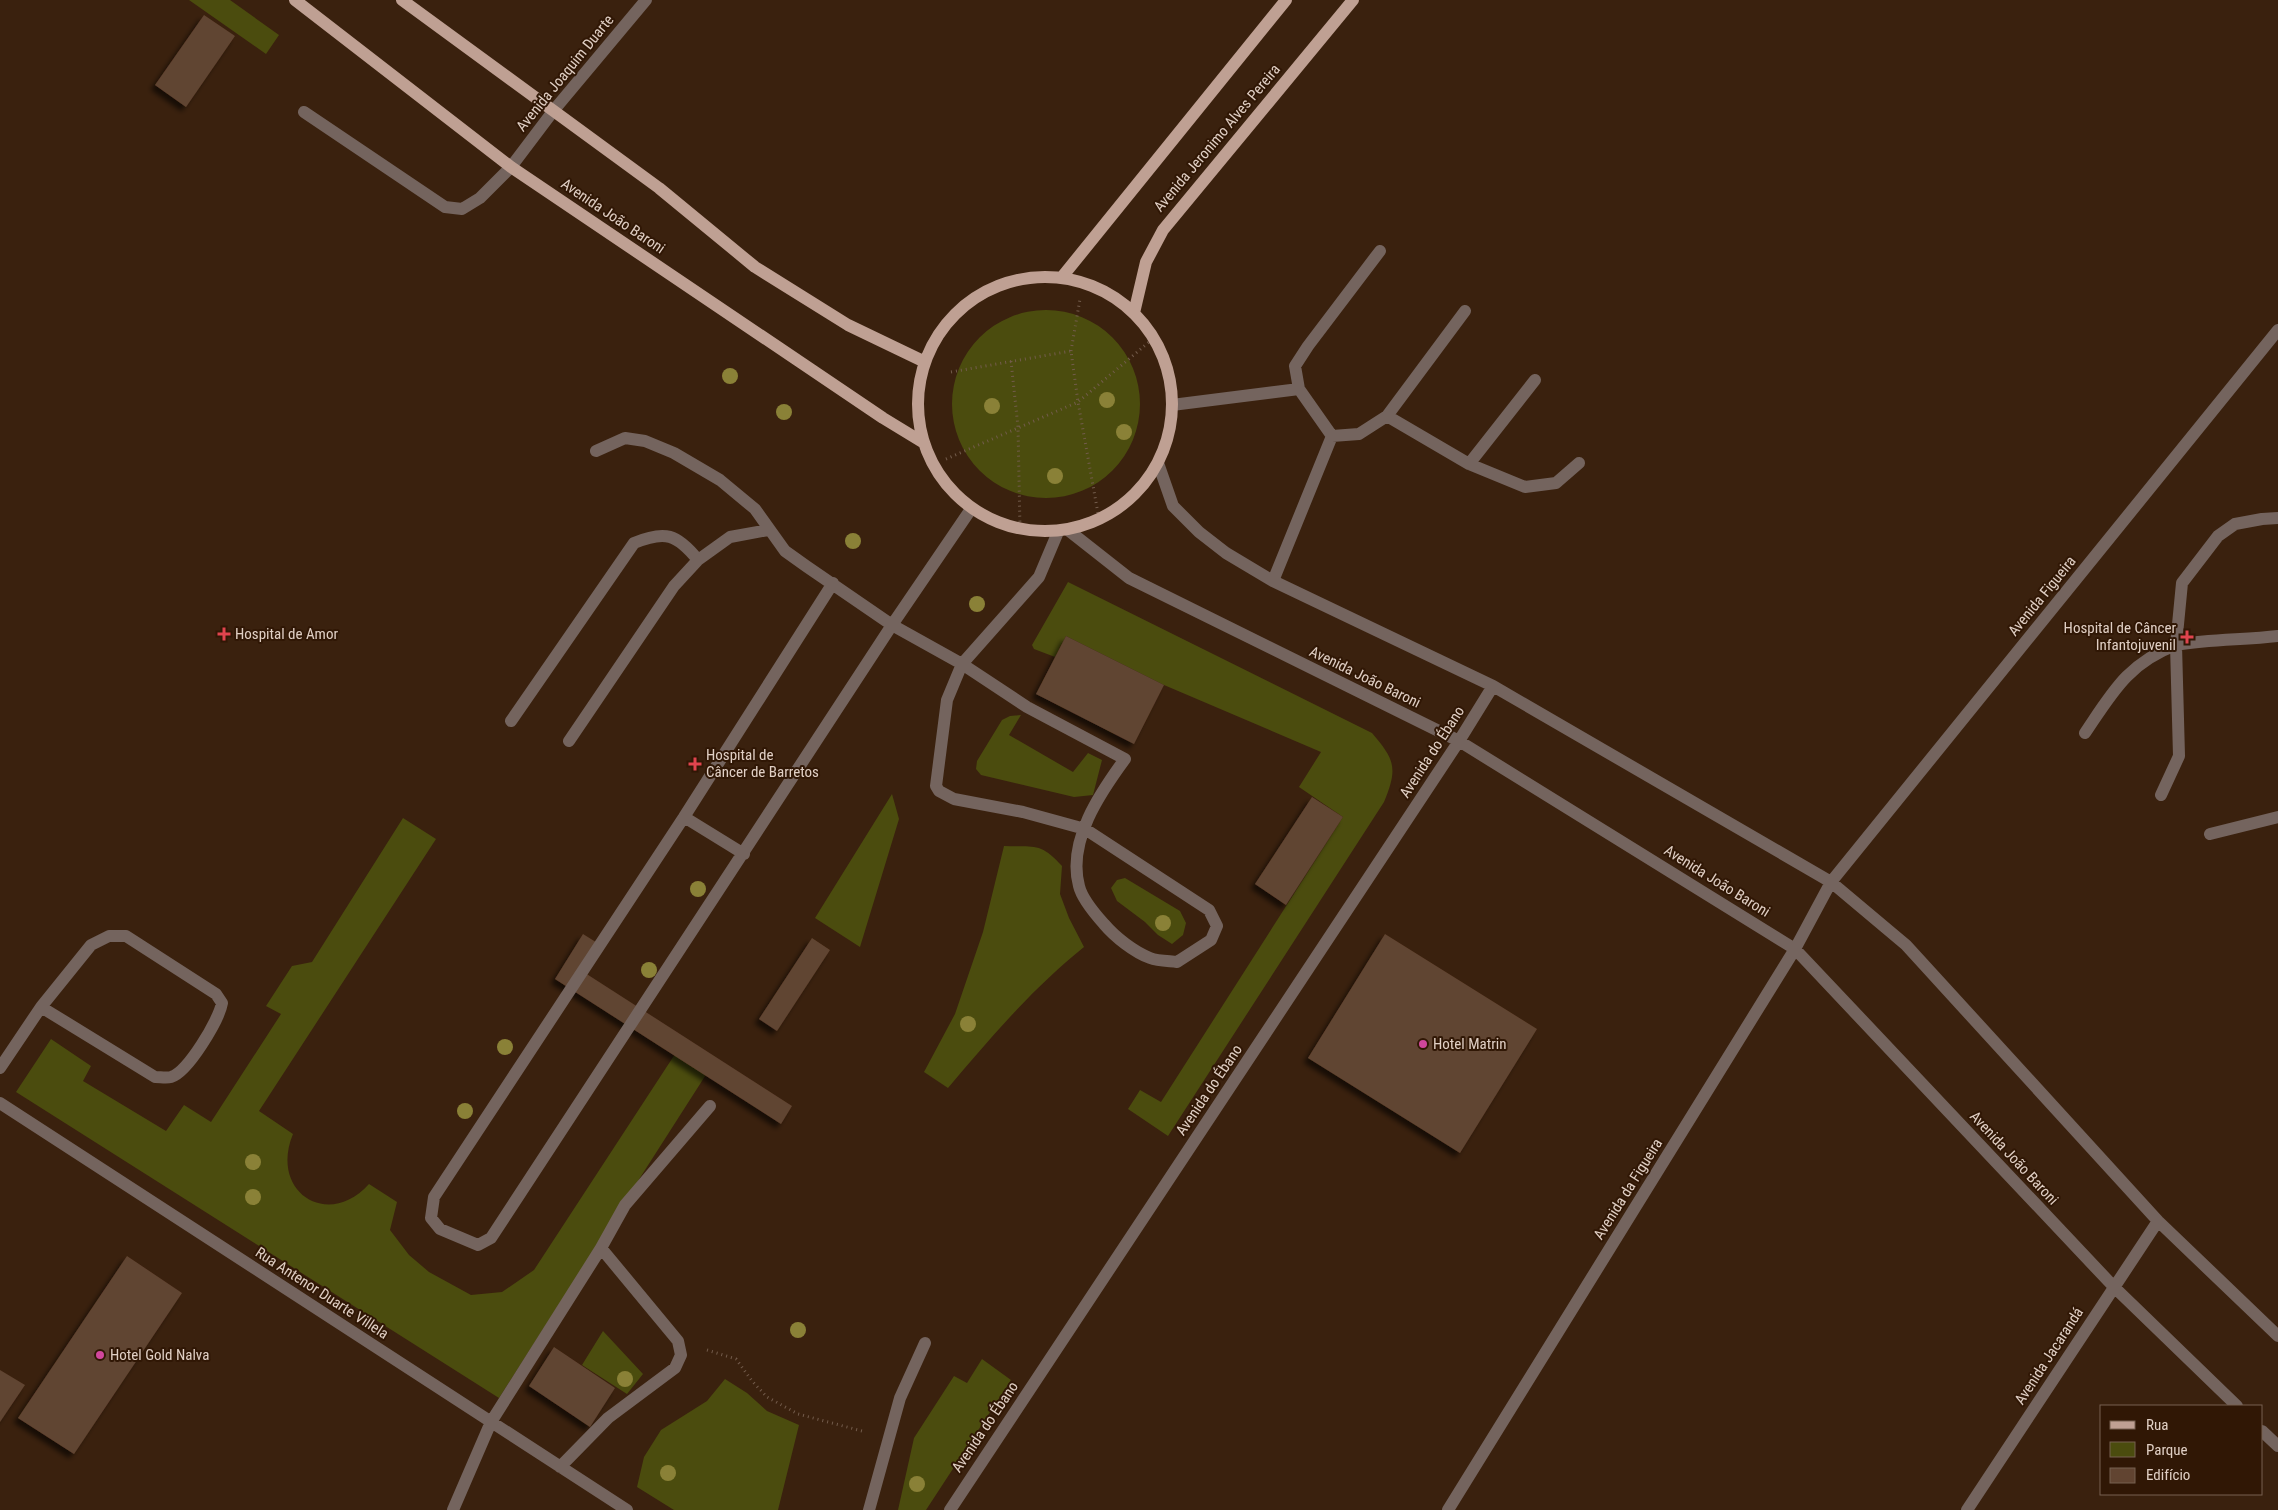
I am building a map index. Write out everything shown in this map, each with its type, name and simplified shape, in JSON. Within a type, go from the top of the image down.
[{"type":"main road","name":"Avenida João Baroni","points":[[295,0],[511,167],[875,413],[924,443]]},
{"type":"main road","points":[[402,0],[658,188],[755,267],[848,325],[926,362]]},
{"type":"main road","points":[[1062,277],[1286,0]]},
{"type":"main road","name":"Avenida Jeronimo Alves Pereira","points":[[1134,313],[1146,262],[1163,230],[1353,0]]},
{"type":"main road","points":[[1062,277],[1082,282],[1110,294],[1134,313],[1155,337],[1172,395],[1170,430],[1158,463],[1143,485],[1123,505],[1099,519],[1063,531],[1020,529],[999,523],[971,508],[946,484],[933,465],[924,443],[918,410],[921,378],[926,362],[932,346],[955,315],[986,292],[1022,279],[1062,277]]},
{"type":"street","name":"Avenida Joaquim Duarte","points":[[304,112],[445,208],[462,209],[480,198],[511,167],[554,110],[646,0]]},
{"type":"street","points":[[1332,436],[1299,390],[1295,366],[1380,251]]},
{"type":"street","points":[[1332,436],[1359,434],[1387,416],[1465,311]]},
{"type":"street","name":"Avenida Figueira","points":[[1831,882],[2278,330]]},
{"type":"street","points":[[1469,464],[1535,380]]},
{"type":"street","points":[[1172,405],[1299,390]]},
{"type":"street","points":[[1387,416],[1469,464],[1525,487],[1556,483],[1579,463]]},
{"type":"street","points":[[1273,581],[1332,436]]},
{"type":"street","points":[[596,451],[625,438],[645,441],[674,454],[720,480],[755,509],[768,530],[785,551],[892,625],[962,664],[1027,707],[1125,759],[1100,795],[1085,828],[1076,861],[1079,887],[1095,915],[1112,934],[1150,958],[1177,962],[1211,940],[1217,926],[1209,910],[1085,828],[1023,812],[954,799],[939,791],[936,786],[936,774],[947,700],[962,664],[1039,577],[1063,531]]},
{"type":"street","points":[[1158,463],[1172,506],[1199,532],[1226,553],[1273,581],[1493,686],[1831,882],[1906,945],[2158,1221],[2278,1336]]},
{"type":"street","points":[[833,583],[684,817],[434,1197],[431,1218],[440,1229],[478,1245],[490,1238],[744,854],[892,625],[971,508]]},
{"type":"street","points":[[2161,795],[2179,756],[2176,645],[2182,583],[2218,536],[2235,524],[2278,518]]},
{"type":"street","points":[[569,741],[674,586],[698,560],[730,537],[768,530]]},
{"type":"street","name":"Avenida João Baroni","points":[[1063,531],[1129,578],[1459,741],[1795,950],[2114,1287],[2236,1405]]},
{"type":"street","points":[[512,720],[634,543],[654,534],[663,535],[676,539],[686,546],[698,560]]},
{"type":"street","points":[[2085,733],[2119,682],[2155,653],[2176,645],[2206,640],[2240,641],[2278,636]]},
{"type":"street","name":"Avenida do Ébano","points":[[950,1510],[1459,741],[1493,686]]},
{"type":"street","points":[[684,817],[744,854]]},
{"type":"street","points":[[2210,834],[2278,818]]},
{"type":"street","name":"Avenida da Figueira","points":[[1448,1510],[1795,950],[1831,882]]},
{"type":"street","points":[[0,1068],[41,1007],[91,945],[109,936],[126,936],[216,994],[222,1003],[220,1013],[190,1062],[172,1077],[156,1077],[41,1007]]},
{"type":"street","name":"Rua Antenor Duarte Villela","points":[[0,1103],[626,1510]]},
{"type":"street","points":[[453,1510],[491,1422],[625,1205],[710,1106]]},
{"type":"street","name":"Avenida Jacarandá","points":[[1967,1510],[2158,1221]]},
{"type":"street","points":[[560,1466],[608,1418],[675,1368],[681,1355],[678,1341],[600,1248]]},
{"type":"street","points":[[869,1510],[900,1398],[925,1342]]},
{"type":"street","points":[[2263,1432],[2278,1446]]},
{"type":"path","points":[[1082,282],[1071,351],[1099,519]]},
{"type":"path","points":[[933,465],[1078,402],[1155,337]]},
{"type":"path","points":[[921,378],[1071,351]]},
{"type":"path","points":[[1011,361],[1018,427],[1020,529]]},
{"type":"path","points":[[678,1341],[736,1359],[752,1381],[767,1397],[798,1414],[888,1438]]},
{"type":"green space","points":[[189,0],[230,0],[279,35],[266,54]]},
{"type":"green space","points":[[1046,310],[1082,317],[1098,326],[1112,338],[1124,352],[1133,368],[1140,404],[1133,440],[1124,456],[1112,470],[1098,482],[1082,491],[1046,498],[1010,491],[994,482],[980,470],[968,456],[959,440],[952,404],[959,368],[968,352],[980,338],[994,326],[1010,317]]},
{"type":"green space","points":[[1068,582],[1372,733],[1386,750],[1392,765],[1391,781],[1384,802],[1168,1136],[1128,1109],[1140,1090],[1161,1102],[1343,817],[1299,787],[1321,752],[1164,685],[1066,636],[1055,657],[1034,649],[1032,645]]},
{"type":"green space","points":[[1021,715],[1009,735],[1073,772],[1088,753],[1102,760],[1093,795],[1074,797],[981,775],[976,769],[977,761],[1002,720],[1010,716]]},
{"type":"green space","points":[[892,794],[899,819],[860,947],[815,918]]},
{"type":"green space","points":[[403,818],[436,839],[259,1111],[293,1134],[288,1155],[289,1173],[296,1187],[307,1198],[321,1204],[336,1204],[353,1197],[369,1184],[397,1202],[390,1230],[409,1255],[429,1272],[471,1295],[502,1292],[534,1270],[679,1048],[709,1070],[499,1398],[16,1092],[51,1039],[91,1066],[83,1081],[166,1131],[184,1105],[211,1122],[281,1014],[266,1006],[292,966],[312,962]]},
{"type":"green space","points":[[1004,846],[1030,846],[1042,849],[1055,858],[1062,866],[1060,894],[1069,918],[1084,947],[1030,996],[948,1088],[924,1072],[955,1014],[983,932]]},
{"type":"green space","points":[[1125,878],[1180,911],[1186,923],[1183,935],[1172,944],[1158,935],[1145,922],[1117,901],[1111,888],[1117,880]]},
{"type":"green space","points":[[603,1331],[643,1374],[627,1394],[582,1365]]},
{"type":"green space","points":[[982,1359],[1011,1380],[926,1510],[898,1510],[914,1438],[954,1376],[967,1383]]},
{"type":"green space","points":[[725,1379],[747,1393],[767,1411],[799,1425],[778,1510],[674,1510],[637,1487],[644,1457],[661,1430],[707,1401]]},
{"type":"building","points":[[204,15],[235,36],[186,107],[155,85]]},
{"type":"building","points":[[1066,636],[1164,685],[1134,744],[1036,694]]},
{"type":"building","points":[[1312,797],[1343,817],[1286,905],[1255,884]]},
{"type":"building","points":[[583,934],[599,944],[582,971],[792,1106],[781,1124],[555,979]]},
{"type":"building","name":"Hotel Matrin","points":[[1385,934],[1537,1029],[1460,1153],[1308,1058]]},
{"type":"building","points":[[812,938],[830,950],[777,1031],[759,1019]]},
{"type":"building","name":"Hotel Gold Nalva","points":[[127,1256],[182,1293],[74,1454],[18,1418]]},
{"type":"building","points":[[554,1347],[615,1388],[590,1427],[529,1386]]},
{"type":"building","points":[[0,1370],[25,1385],[0,1422]]},
{"type":"place","name":"Hospital de Amor","points":[[224,634]]},
{"type":"place","name":"Hospital de Câncer Infantojuvenil","points":[[2187,637]]},
{"type":"place","name":"Hospital de Câncer de Barretos","points":[[695,764]]},
{"type":"place","name":"Hotel Matrin","points":[[1423,1044]]},
{"type":"place","name":"Hotel Gold Nalva","points":[[100,1355]]}]
